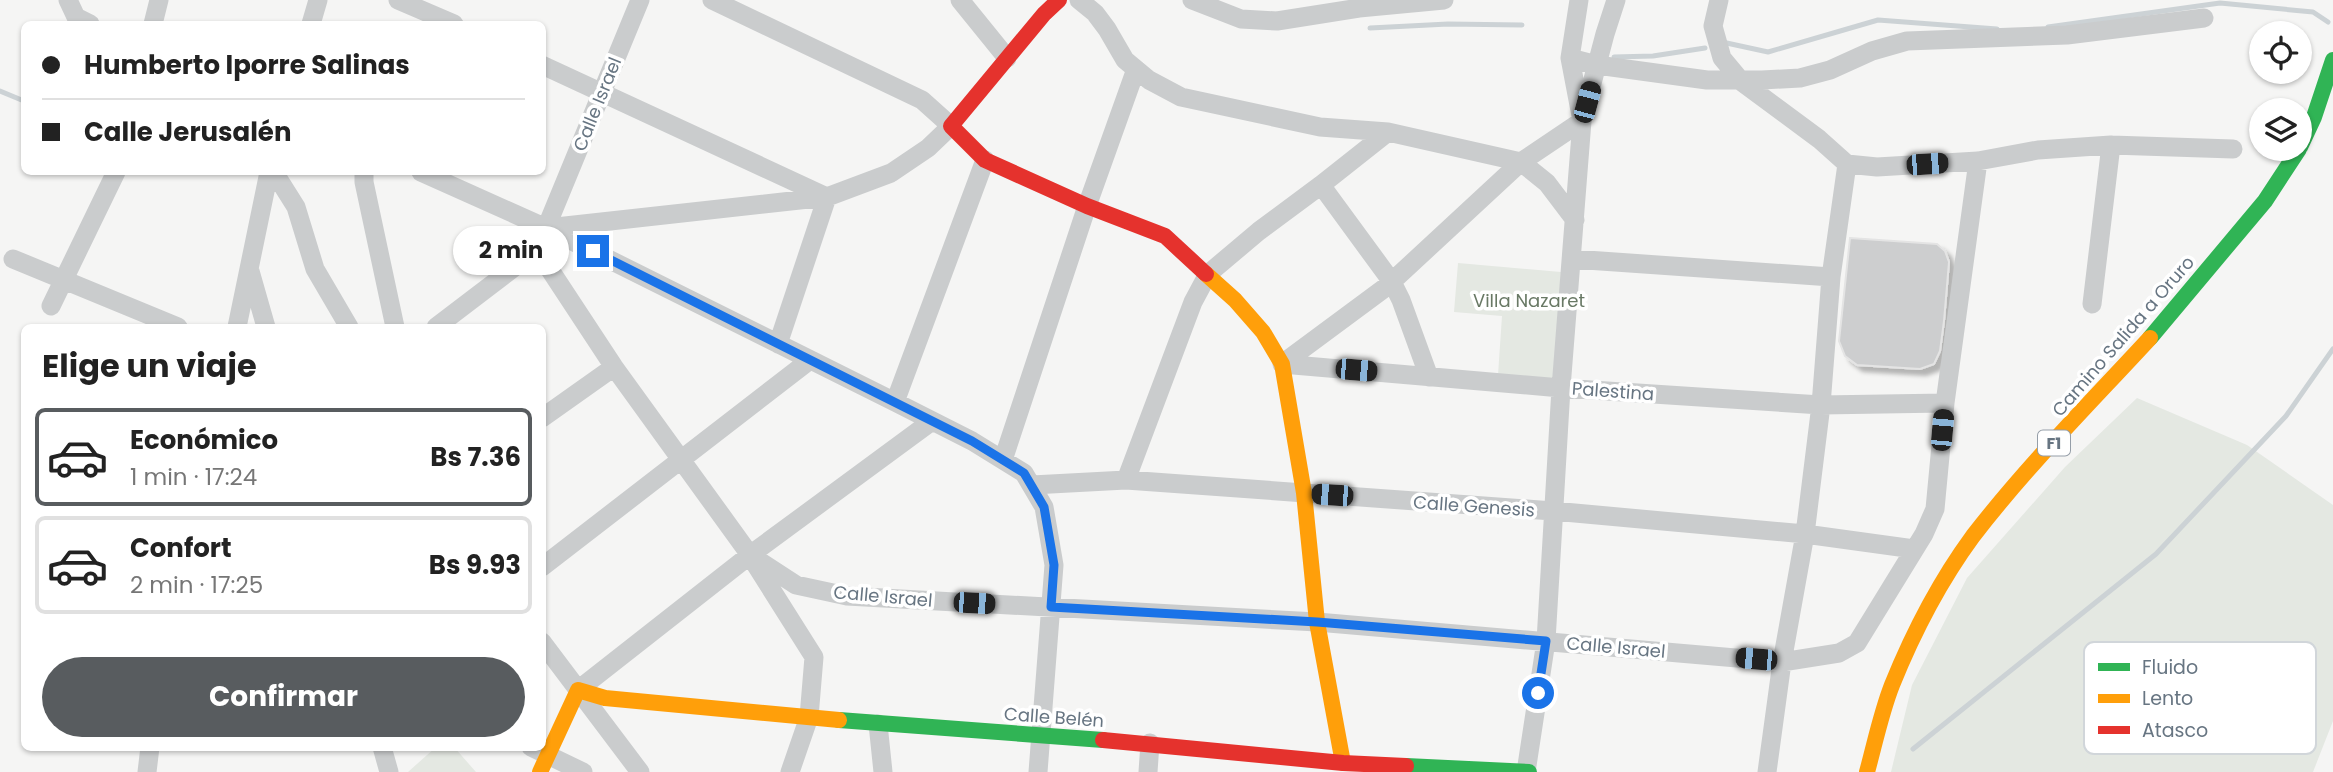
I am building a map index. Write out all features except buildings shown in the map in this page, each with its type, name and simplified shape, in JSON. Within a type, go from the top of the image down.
[{"type":"main road","points":[[1059,0],[1044,14],[951,126],[985,160],[1087,206],[1165,236],[1235,300],[1263,332],[1282,364],[1304,493],[1317,622],[1343,768]]},
{"type":"main road","name":"Camino Salida a Oruro","points":[[2312,121],[2333,60]]},
{"type":"main road","name":"Camino Salida a Oruro","points":[[1867,772],[1891,687],[1926,612],[1973,537],[2026,473],[2166,320],[2265,201],[2291,161]]},
{"type":"main road","points":[[546,746],[578,690]]},
{"type":"main road","name":"Calle Belén","points":[[578,690],[605,698],[878,724],[1150,743],[1343,768],[1527,772]]},
{"type":"street","points":[[68,0],[76,17],[84,21]]},
{"type":"street","points":[[154,21],[159,0]]},
{"type":"street","points":[[312,21],[318,0]]},
{"type":"street","points":[[398,0],[446,21]]},
{"type":"street","name":"Calle Israel","points":[[640,0],[537,250],[614,367],[750,555],[796,585],[847,596],[1317,622],[1782,662],[1839,653],[1857,643],[1935,509],[1945,403],[1978,161]]},
{"type":"street","points":[[546,228],[827,197],[891,173],[928,148],[951,126],[922,100],[712,0]]},
{"type":"street","points":[[960,0],[1007,58]]},
{"type":"street","points":[[1079,0],[1095,13],[1125,60],[1149,80],[1181,97],[1320,127],[1388,132],[1521,162],[1547,183],[1575,220]]},
{"type":"street","points":[[1192,0],[1241,19],[1277,21],[1290,9],[1359,8],[1444,0]]},
{"type":"street","points":[[1579,0],[1570,58],[1582,121]]},
{"type":"street","points":[[1527,772],[1546,641],[1561,388],[1582,121],[1616,0]]},
{"type":"street","points":[[1719,0],[1713,26],[1722,58],[1740,80],[1819,139],[1847,164],[1877,167],[1978,161],[2038,150],[2111,145],[2233,149]]},
{"type":"street","points":[[1570,58],[1597,65],[1707,80],[1800,78],[1830,70],[1872,51],[1907,41],[2067,35],[2204,18]]},
{"type":"street","points":[[546,67],[827,197]]},
{"type":"street","points":[[1003,460],[1087,206],[1136,69]]},
{"type":"street","points":[[1282,364],[1392,282],[1521,162],[1582,121]]},
{"type":"street","points":[[1126,480],[1192,302],[1208,274],[1259,231],[1388,132]]},
{"type":"street","points":[[2092,304],[2111,145]]},
{"type":"street","points":[[895,402],[985,160]]},
{"type":"street","points":[[1767,772],[1782,662],[1805,534],[1821,405],[1831,277],[1847,164]]},
{"type":"street","points":[[51,306],[115,175]]},
{"type":"street","points":[[238,324],[270,175]]},
{"type":"street","points":[[273,175],[296,207],[315,269],[347,324]]},
{"type":"street","points":[[364,175],[394,324]]},
{"type":"street","points":[[428,175],[546,228],[895,402],[1024,473],[1044,507],[1054,565],[1038,772]]},
{"type":"street","points":[[1321,185],[1392,282],[1429,377]]},
{"type":"street","points":[[778,344],[827,197]]},
{"type":"street","points":[[440,324],[537,250]]},
{"type":"street","points":[[13,259],[171,324]]},
{"type":"street","points":[[1572,259],[1831,277]]},
{"type":"street","points":[[249,267],[265,324]]},
{"type":"street","points":[[546,564],[810,360]]},
{"type":"street","name":"Palestina","points":[[1282,364],[1561,388],[1821,405],[1945,403]]},
{"type":"street","points":[[546,415],[614,367]]},
{"type":"street","points":[[578,690],[750,555],[932,421]]},
{"type":"street","name":"Calle Genesis","points":[[1032,485],[1126,480],[1553,511],[1805,534],[1914,549]]},
{"type":"street","points":[[750,555],[814,657],[810,717],[790,772]]},
{"type":"street","points":[[546,647],[640,772]]},
{"type":"street","points":[[878,724],[883,772]]},
{"type":"street","points":[[1148,772],[1150,743]]},
{"type":"street","points":[[147,772],[150,751]]},
{"type":"street","points":[[383,751],[389,772]]},
{"type":"street","points":[[539,758],[583,772]]},
{"type":"green space","name":"Villa Nazaret","points":[[1458,263],[1561,272],[1553,379],[1498,375],[1502,316],[1454,312]]},
{"type":"green space","points":[[2137,398],[2247,445],[2333,505],[2333,721],[2313,772],[1891,772],[1912,685],[1967,578],[2065,467]]},
{"type":"green space","points":[[432,751],[458,751],[476,772],[408,772]]},
{"type":"waterway","points":[[2048,27],[2220,3],[2313,12],[2328,22]]},
{"type":"waterway","points":[[1722,42],[1768,52],[1878,20],[1997,29]]},
{"type":"waterway","points":[[1370,28],[1448,24],[1522,25]]},
{"type":"waterway","points":[[1614,57],[1653,56],[1705,48]]},
{"type":"waterway","points":[[0,91],[21,100]]},
{"type":"waterway","points":[[1913,749],[2156,554],[2286,416],[2333,349]]},
{"type":"traffic: fast","points":[[2312,121],[2333,60]]},
{"type":"traffic: fast","points":[[2150,338],[2265,201],[2291,161]]},
{"type":"traffic: fast","points":[[839,720],[1103,740]]},
{"type":"traffic: fast","points":[[1406,766],[1529,772]]},
{"type":"traffic: slow","points":[[1206,274],[1235,300],[1263,332],[1282,364],[1304,493],[1317,622],[1343,763]]},
{"type":"traffic: slow","points":[[1867,772],[1892,685],[1918,627],[1949,571],[1973,536],[2037,460],[2150,338]]},
{"type":"traffic: slow","points":[[540,772],[578,690],[605,698],[839,720]]},
{"type":"traffic: jam","points":[[1059,0],[1044,14],[951,126],[985,160],[1087,206],[1165,236],[1206,274]]},
{"type":"traffic: jam","points":[[1103,740],[1343,763],[1406,766]]},
{"type":"route","points":[[593,251],[972,441],[1024,473],[1044,507],[1054,565],[1051,607],[1317,622],[1546,641],[1538,693]]}]
